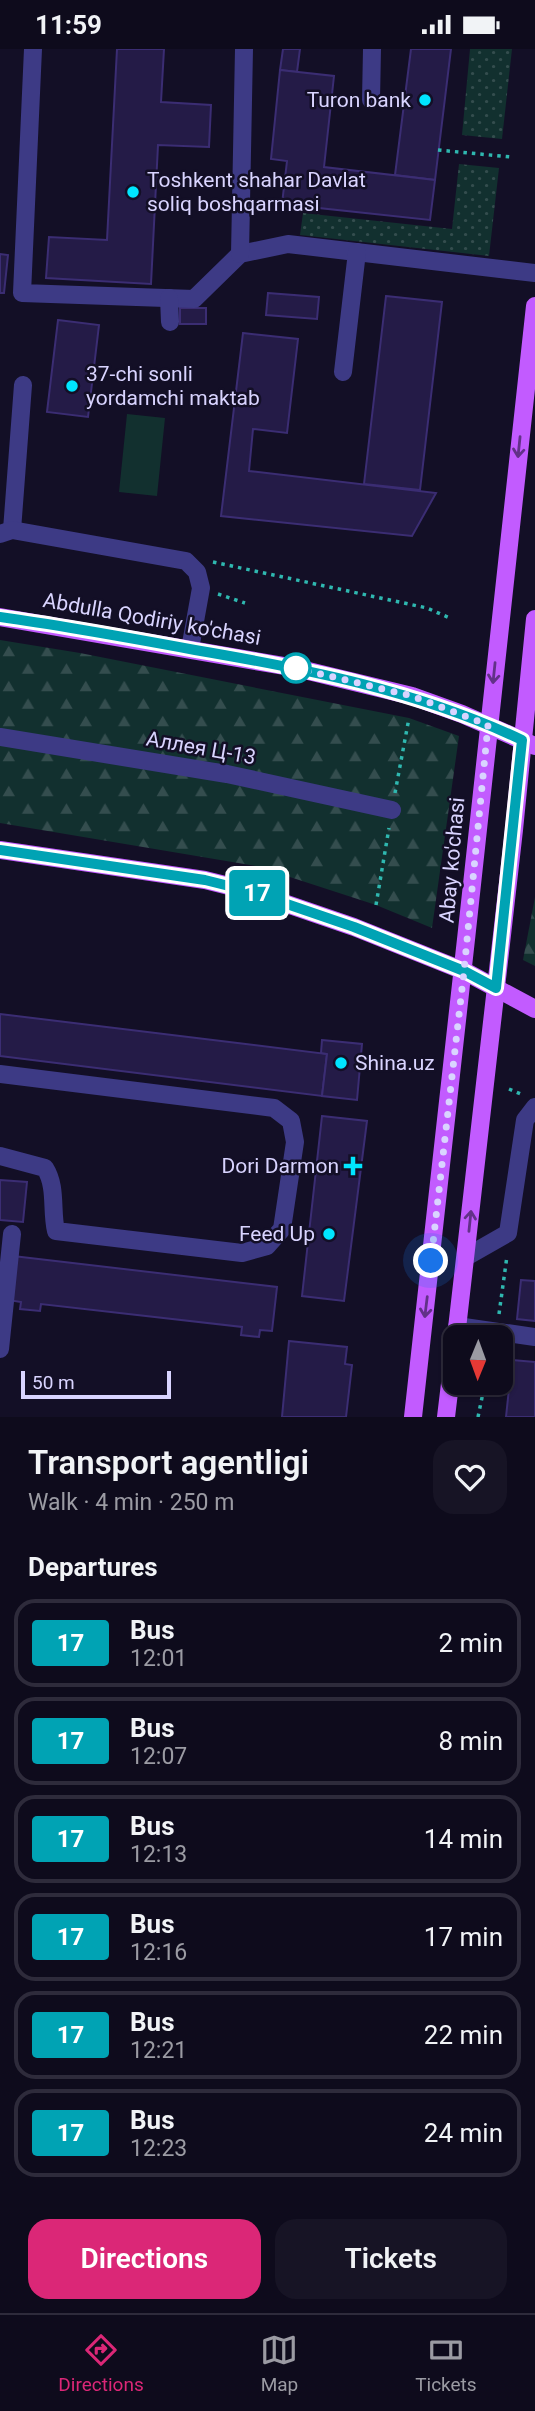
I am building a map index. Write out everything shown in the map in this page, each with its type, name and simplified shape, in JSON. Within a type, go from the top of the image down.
[{"type":"main road","name":"Abay ko'chasi","points":[[414,1417],[535,306]]},
{"type":"main road","name":"Abdulla Qodiriy ko'chasi","points":[[0,617],[296,668],[412,696],[529,743]]},
{"type":"main road","points":[[457,1325],[496,988],[529,743],[535,619]]},
{"type":"main road","points":[[0,850],[205,880],[249,891],[354,927],[464,971],[535,1009]]},
{"type":"main road","points":[[446,1417],[449,1395]]},
{"type":"street","points":[[33,49],[22,293],[194,299],[240,254],[288,244],[535,272]]},
{"type":"street","points":[[240,254],[244,49]]},
{"type":"street","points":[[371,100],[372,49]]},
{"type":"street","points":[[343,372],[357,252]]},
{"type":"street","points":[[169,298],[170,323]]},
{"type":"street","points":[[23,385],[6,532],[186,561],[197,572],[201,588],[190,649]]},
{"type":"street","name":"Аллея Ц-13","points":[[0,737],[227,774],[392,810]]},
{"type":"street","points":[[0,1074],[274,1108],[290,1121],[295,1142],[282,1229],[267,1246],[242,1253],[56,1230],[53,1219],[52,1178],[45,1168],[0,1156]]},
{"type":"street","points":[[466,1257],[508,1233],[525,1120],[535,1107]]},
{"type":"street","points":[[0,1349],[12,1234]]},
{"type":"street","points":[[513,1334],[535,1337]]},
{"type":"path","points":[[439,150],[511,157]]},
{"type":"path","points":[[245,603],[201,588],[213,561],[428,608],[452,619]]},
{"type":"path","points":[[497,1325],[508,1233]]},
{"type":"path","points":[[478,1417],[483,1395]]},
{"type":"green space","points":[[470,49],[512,49],[502,139],[462,135]]},
{"type":"green space","points":[[459,164],[499,168],[489,256],[300,235],[303,213],[452,229]]},
{"type":"green space","points":[[127,414],[165,418],[157,496],[119,492]]},
{"type":"green space","points":[[0,640],[80,653],[409,718],[459,736],[432,928],[376,905],[256,866],[0,823]]},
{"type":"green space","points":[[535,897],[535,966],[523,960]]},
{"type":"building","name":"Toshkent shahar Davlat soliq boshqarmasi","points":[[117,49],[164,49],[161,102],[211,105],[209,147],[158,145],[151,284],[46,278],[49,237],[107,240]]},
{"type":"building","points":[[283,49],[300,49],[297,72],[280,70]]},
{"type":"building","name":"Turon bank","points":[[411,49],[451,49],[435,180],[395,175]]},
{"type":"building","points":[[280,70],[334,76],[324,167],[435,180],[430,220],[282,204],[287,161],[271,159]]},
{"type":"building","points":[[0,254],[8,255],[4,293],[0,293]]},
{"type":"building","points":[[268,293],[319,297],[317,319],[266,315]]},
{"type":"building","points":[[386,296],[442,302],[420,490],[364,484]]},
{"type":"building","points":[[180,308],[206,308],[206,324],[180,324]]},
{"type":"building","points":[[58,320],[99,325],[88,417],[47,412]]},
{"type":"building","points":[[243,333],[298,339],[287,433],[253,429],[249,471],[436,493],[412,536],[221,516]]},
{"type":"building","points":[[0,1014],[327,1054],[322,1096],[0,1056]]},
{"type":"building","points":[[322,1040],[362,1044],[357,1100],[322,1096],[327,1054],[321,1053]]},
{"type":"building","points":[[322,1116],[367,1121],[344,1301],[302,1296]]},
{"type":"building","points":[[0,1180],[27,1182],[23,1222],[0,1220]]},
{"type":"building","points":[[13,1256],[277,1287],[272,1331],[260,1330],[259,1337],[241,1335],[242,1327],[41,1304],[40,1311],[20,1309],[21,1302],[8,1300]]},
{"type":"building","points":[[521,1280],[535,1281],[535,1321],[517,1319]]},
{"type":"building","points":[[289,1341],[347,1347],[345,1364],[352,1365],[346,1417],[282,1417]]},
{"type":"building","points":[[513,1360],[535,1362],[535,1417],[506,1417],[508,1395],[513,1395]]},
{"type":"bus line","name":"17","points":[[0,617],[296,668],[412,696],[522,740],[496,988],[464,971],[354,927],[249,891],[205,880],[0,850]]},
{"type":"place","name":"Turon bank","points":[[425,100]]},
{"type":"place","name":"Toshkent shahar Davlat soliq boshqarmasi","points":[[133,192]]},
{"type":"place","name":"37-chi sonli yordamchi maktab","points":[[72,386]]},
{"type":"place","name":"Shina.uz","points":[[341,1063]]},
{"type":"place","name":"Dori Darmon","points":[[353,1166]]},
{"type":"place","name":"Feed Up","points":[[329,1234]]},
{"type":"route","points":[[296,668],[412,696],[488,725],[464,971],[431,1261]]}]
